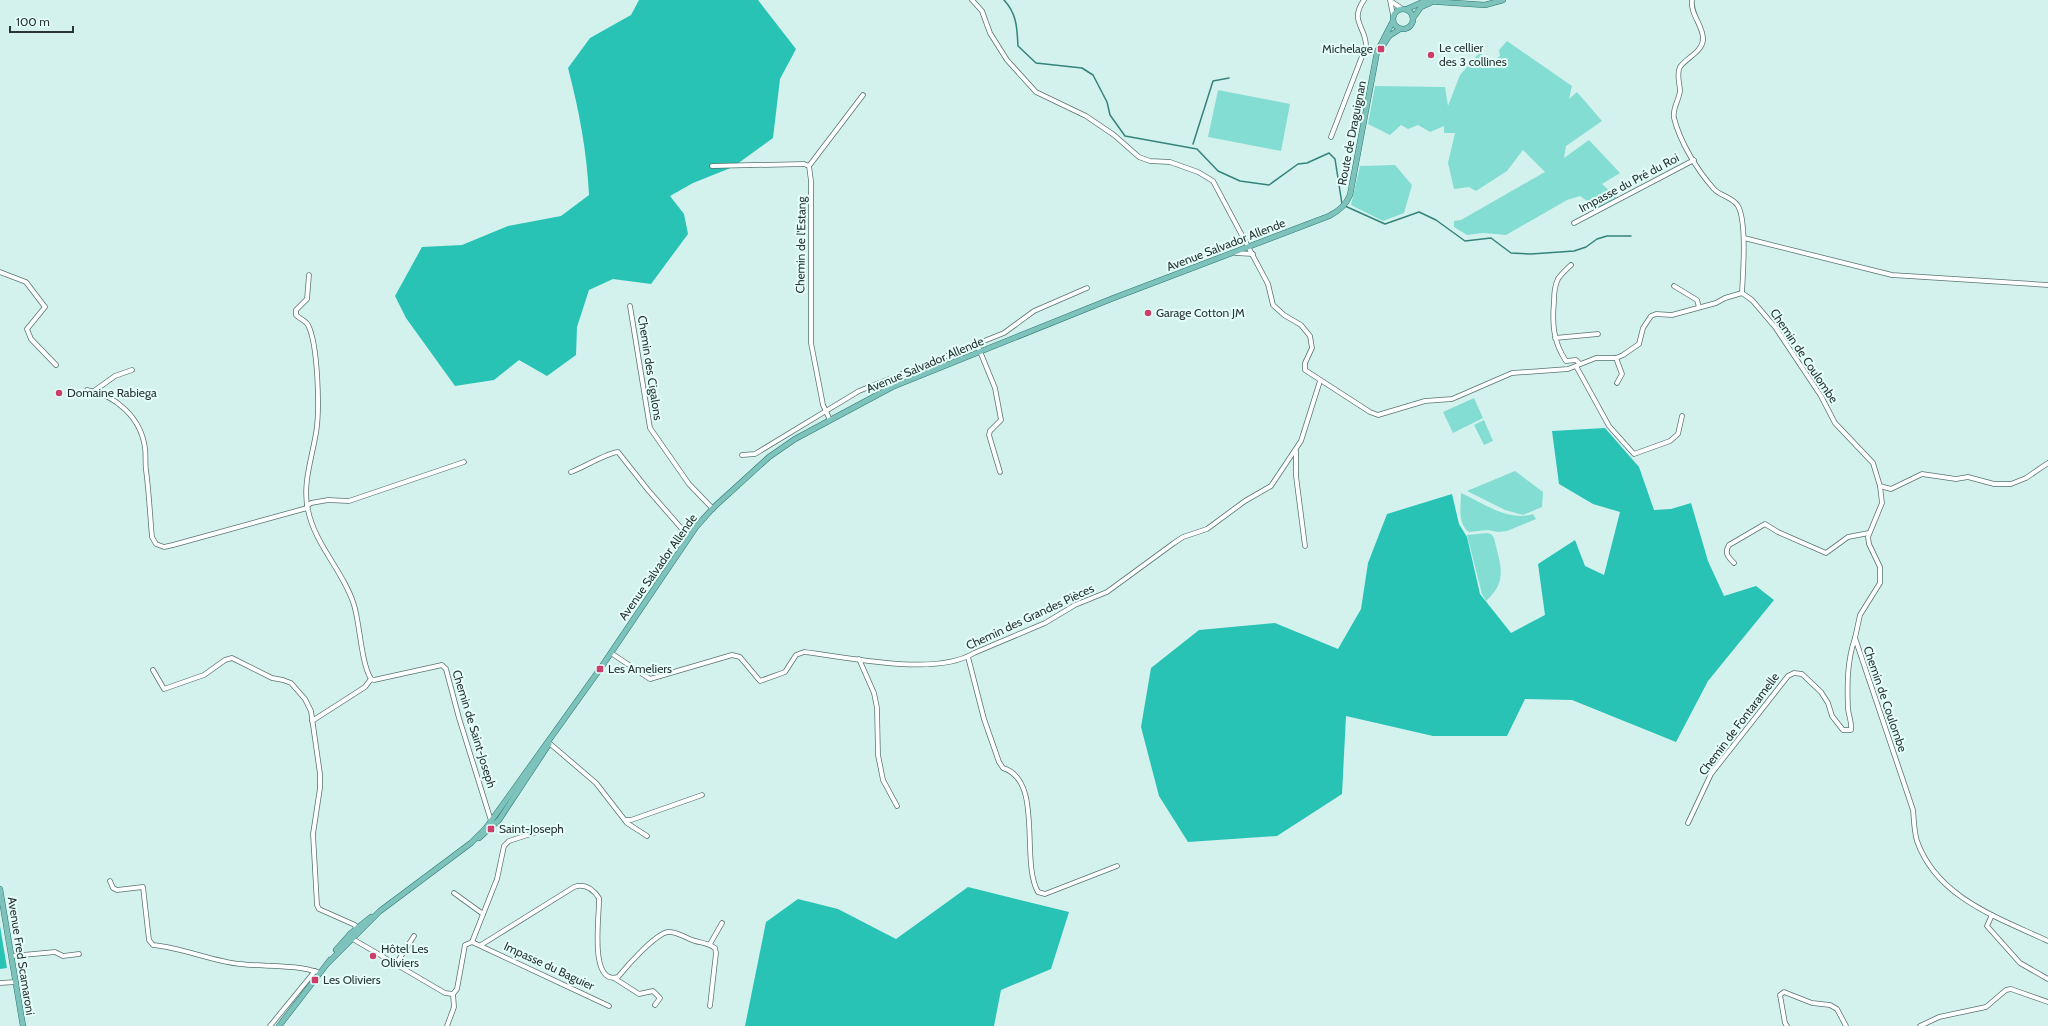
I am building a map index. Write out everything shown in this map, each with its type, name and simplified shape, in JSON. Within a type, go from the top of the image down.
[{"type":"main road","points":[[1436,1],[1421,6],[1413,18],[1410,26],[1400,28],[1396,26],[1393,21],[1393,15],[1425,1],[1436,1],[1485,5],[1503,0]]},
{"type":"main road","points":[[1404,9],[1411,13],[1413,18]]},
{"type":"main road","name":"Route de Draguignan","points":[[1345,205],[1350,195],[1379,46],[1393,21]]},
{"type":"main road","name":"Route de Draguignan","points":[[1376,61],[1389,36],[1400,28]]},
{"type":"main road","name":"Avenue Salvador Allende","points":[[471,842],[491,821],[549,742],[689,537],[713,508],[769,457],[795,439],[892,388],[980,351],[1329,216],[1345,205]]},
{"type":"main road","name":"Avenue Salvador Allende","points":[[353,934],[380,911],[471,842],[483,835],[502,816],[549,742]]},
{"type":"main road","name":"Avenue Fred Scamaroni","points":[[0,889],[23,1026]]},
{"type":"main road","name":"Avenue Salvador Allende","points":[[279,1026],[318,972],[362,923],[380,911]]},
{"type":"street","points":[[972,0],[982,11],[990,33],[1007,60],[1036,92],[1086,116],[1114,135],[1139,157],[1150,161],[1170,162],[1207,177],[1216,184],[1268,284],[1274,305],[1284,315],[1301,325],[1310,336],[1312,348],[1304,367],[1307,372],[1363,409],[1378,415],[1425,401],[1461,396],[1494,379],[1512,373],[1560,370],[1596,358],[1616,358],[1629,352],[1638,344],[1643,328],[1651,316],[1656,314],[1672,315],[1742,293],[1744,238],[1738,205],[1714,190],[1694,160],[1681,136],[1673,116],[1680,92],[1678,80],[1680,68],[1701,47],[1703,41],[1702,34],[1691,7],[1692,0]]},
{"type":"street","points":[[1331,137],[1366,46],[1365,36],[1357,21],[1358,10],[1364,0]]},
{"type":"street","points":[[1390,1],[1404,9]]},
{"type":"street","points":[[1390,1],[1393,15]]},
{"type":"street","points":[[712,166],[804,164],[809,166],[863,95]]},
{"type":"street","name":"Impasse du Pré du Roi","points":[[1574,223],[1694,160]]},
{"type":"street","name":"Chemin de l'Estang","points":[[809,166],[811,181],[811,344],[826,411],[830,420]]},
{"type":"street","points":[[1744,238],[1892,275],[2048,285]]},
{"type":"street","points":[[1233,253],[1253,254]]},
{"type":"street","points":[[1571,265],[1558,280],[1554,292],[1552,324],[1555,338],[1566,361],[1576,360],[1609,426],[1634,454],[1670,441],[1678,434],[1682,416]]},
{"type":"street","points":[[0,272],[26,282],[44,307],[27,329],[31,339],[56,365]]},
{"type":"street","points":[[309,275],[307,299],[296,310],[296,316],[307,323],[316,352],[316,431],[306,493],[307,507],[316,534],[354,605],[359,636],[371,679],[365,687],[312,720]]},
{"type":"street","points":[[1674,286],[1696,300],[1699,307]]},
{"type":"street","points":[[742,455],[755,454],[859,391],[1004,333],[1034,312],[1087,288]]},
{"type":"street","name":"Chemin de Coulombe","points":[[1742,293],[1752,300],[1775,327],[1821,396],[1835,423],[1873,464],[1880,486],[1882,503],[1869,533],[1869,544],[1880,567],[1880,583],[1860,615],[1855,638],[1913,810],[1915,832],[1920,848],[1930,864],[1953,891],[1974,907],[2048,941]]},
{"type":"street","name":"Chemin des Cigalons","points":[[630,306],[650,428],[689,484],[713,508]]},
{"type":"street","points":[[1555,338],[1598,334]]},
{"type":"street","points":[[978,344],[995,388],[1001,420],[990,431],[989,435],[1000,472]]},
{"type":"street","points":[[1616,358],[1622,374],[1617,383]]},
{"type":"street","points":[[94,391],[115,376],[132,370]]},
{"type":"street","name":"Chemin des Grandes Pièces","points":[[611,653],[650,679],[732,655],[740,657],[760,681],[785,672],[800,653],[928,664],[968,657],[1045,623],[1075,604],[1107,592],[1183,537],[1207,529],[1245,501],[1271,486],[1301,441],[1320,381]]},
{"type":"street","points":[[87,390],[101,392],[134,417],[145,448],[152,537],[156,544],[164,547],[307,507],[311,503],[328,500],[349,501],[464,462]]},
{"type":"street","points":[[1296,449],[1296,476],[1305,546]]},
{"type":"street","points":[[571,472],[594,462],[611,452],[618,452],[689,537]]},
{"type":"street","points":[[1880,486],[1891,489],[1922,474],[1956,479],[1968,477],[1994,484],[2011,484],[2026,478],[2048,464]]},
{"type":"street","points":[[1734,563],[1727,555],[1726,549],[1729,545],[1765,524],[1778,532],[1826,553],[1848,537],[1869,533]]},
{"type":"street","name":"Chemin de Fontaramelle","points":[[1688,823],[1711,774],[1788,676],[1794,673],[1802,674],[1821,692],[1836,723],[1843,730],[1851,730],[1852,723],[1848,711],[1848,667],[1855,638]]},
{"type":"street","points":[[968,657],[984,718],[999,762],[1003,768],[1010,770],[1017,776],[1022,784],[1027,800],[1031,861],[1038,892],[1045,894],[1117,866]]},
{"type":"street","points":[[153,670],[164,689],[204,675],[225,660],[236,659],[251,669],[291,683],[305,699],[311,711],[320,774],[320,788],[313,834],[317,905],[319,909],[355,925],[353,934]]},
{"type":"street","points":[[859,659],[874,693],[877,708],[878,755],[883,780],[897,806]]},
{"type":"street","name":"Chemin de Saint-Joseph","points":[[371,679],[374,680],[442,665],[446,669],[491,821]]},
{"type":"street","points":[[549,742],[596,783],[625,820],[647,836]]},
{"type":"street","points":[[625,820],[631,820],[702,795]]},
{"type":"street","points":[[483,835],[491,825],[491,821]]},
{"type":"street","points":[[447,1026],[454,1007],[453,994],[457,989],[465,945],[472,942],[497,879],[504,846],[509,842],[543,830]]},
{"type":"street","points":[[110,881],[113,888],[116,890],[143,887],[149,940],[153,945],[171,947],[239,964],[318,972]]},
{"type":"street","points":[[481,945],[574,887],[584,886],[595,891],[598,898],[598,958],[604,974],[614,978],[639,994],[653,991],[656,992],[660,998],[655,1005]]},
{"type":"street","points":[[454,893],[483,914]]},
{"type":"street","points":[[1992,915],[1987,926],[2020,963],[2048,979]]},
{"type":"street","points":[[710,944],[722,923]]},
{"type":"street","points":[[614,978],[618,977],[635,956],[669,932],[710,944],[715,948],[716,953],[710,1006]]},
{"type":"street","points":[[353,934],[362,943],[396,964],[445,993],[453,994]]},
{"type":"street","points":[[353,934],[362,943]]},
{"type":"street","points":[[396,964],[414,936]]},
{"type":"street","name":"Impasse du Baguier","points":[[472,942],[609,1006]]},
{"type":"street","points":[[12,956],[55,952],[63,956],[79,954]]},
{"type":"street","points":[[270,1026],[318,972]]},
{"type":"street","points":[[0,983],[16,982]]},
{"type":"street","points":[[1920,1026],[1940,1017],[1986,1007],[2006,990],[2011,989],[2048,1002]]},
{"type":"street","points":[[1787,1026],[1780,1000],[1780,995],[1784,992],[1812,1003],[1830,1005],[1837,1009],[1846,1026]]},
{"type":"green space","points":[[639,0],[758,0],[796,49],[780,79],[773,138],[733,167],[693,183],[670,196],[684,214],[688,234],[651,284],[613,279],[589,290],[577,327],[576,355],[547,376],[519,360],[494,380],[455,386],[406,318],[395,296],[422,247],[462,245],[508,226],[561,216],[589,195],[582,131],[568,68],[590,38],[631,15]]},
{"type":"green space","points":[[1507,41],[1572,86],[1569,99],[1577,92],[1602,121],[1566,146],[1564,158],[1589,140],[1620,173],[1602,184],[1617,198],[1597,208],[1580,196],[1567,200],[1506,235],[1483,233],[1467,235],[1454,227],[1454,221],[1461,220],[1545,172],[1523,150],[1507,171],[1476,191],[1469,187],[1454,189],[1448,163],[1455,133],[1444,133],[1444,126],[1430,132],[1418,125],[1408,129],[1401,125],[1390,135],[1368,124],[1375,86],[1445,87],[1448,106],[1460,75],[1481,51],[1485,67],[1500,56],[1499,50]]},
{"type":"green space","points":[[1218,90],[1290,104],[1281,151],[1208,137]]},
{"type":"green space","points":[[1395,165],[1412,185],[1404,213],[1383,221],[1351,205],[1360,166]]},
{"type":"green space","points":[[1474,398],[1483,418],[1453,433],[1443,412]]},
{"type":"green space","points":[[1484,420],[1493,441],[1484,445],[1474,425]]},
{"type":"green space","points":[[1605,428],[1639,467],[1654,510],[1671,509],[1691,503],[1708,561],[1724,596],[1756,586],[1774,600],[1708,681],[1676,742],[1572,700],[1525,699],[1507,736],[1433,736],[1346,716],[1342,794],[1277,836],[1188,842],[1159,796],[1141,727],[1151,668],[1199,630],[1275,623],[1338,649],[1361,609],[1368,563],[1387,514],[1452,494],[1459,524],[1467,537],[1480,594],[1511,633],[1545,615],[1538,564],[1575,540],[1585,566],[1604,575],[1620,512],[1593,504],[1559,484],[1552,431]]},
{"type":"green space","points":[[1515,471],[1543,492],[1542,507],[1523,515],[1505,510],[1467,491]]},
{"type":"green space","points":[[1461,493],[1505,514],[1524,516],[1533,514],[1536,519],[1507,531],[1498,532],[1488,530],[1469,532],[1465,528],[1461,519]]},
{"type":"green space","points":[[1491,534],[1494,538],[1501,572],[1498,586],[1486,601],[1482,594],[1467,535]]},
{"type":"green space","points":[[968,887],[1069,912],[1051,969],[1001,990],[994,1026],[745,1026],[766,922],[798,899],[838,909],[896,939]]},
{"type":"green space","points":[[0,926],[7,968],[0,969]]},
{"type":"waterway","points":[[1004,0],[1014,16],[1017,27],[1018,46],[1036,63],[1082,68],[1093,75],[1107,102],[1110,115],[1125,136],[1197,149],[1218,171],[1240,181],[1269,185],[1298,164],[1307,163],[1329,153],[1335,159],[1342,204]]},
{"type":"waterway","points":[[1193,144],[1213,81],[1229,78]]},
{"type":"waterway","points":[[1345,206],[1385,224],[1419,212],[1436,220],[1465,241],[1491,238],[1511,253],[1531,254],[1574,251],[1586,247],[1597,239],[1607,236],[1631,236]]},
{"type":"place","name":"Michelage","points":[[1381,49]]},
{"type":"place","name":"Le cellier des 3 collines","points":[[1431,55]]},
{"type":"place","name":"Garage Cotton JM","points":[[1148,313]]},
{"type":"place","name":"Domaine Rabiega","points":[[59,393]]},
{"type":"place","name":"Les Ameliers","points":[[600,669]]},
{"type":"place","name":"Saint-Joseph","points":[[491,829]]},
{"type":"place","name":"Hôtel Les Oliviers","points":[[373,956]]},
{"type":"place","name":"Les Oliviers","points":[[315,980]]}]
